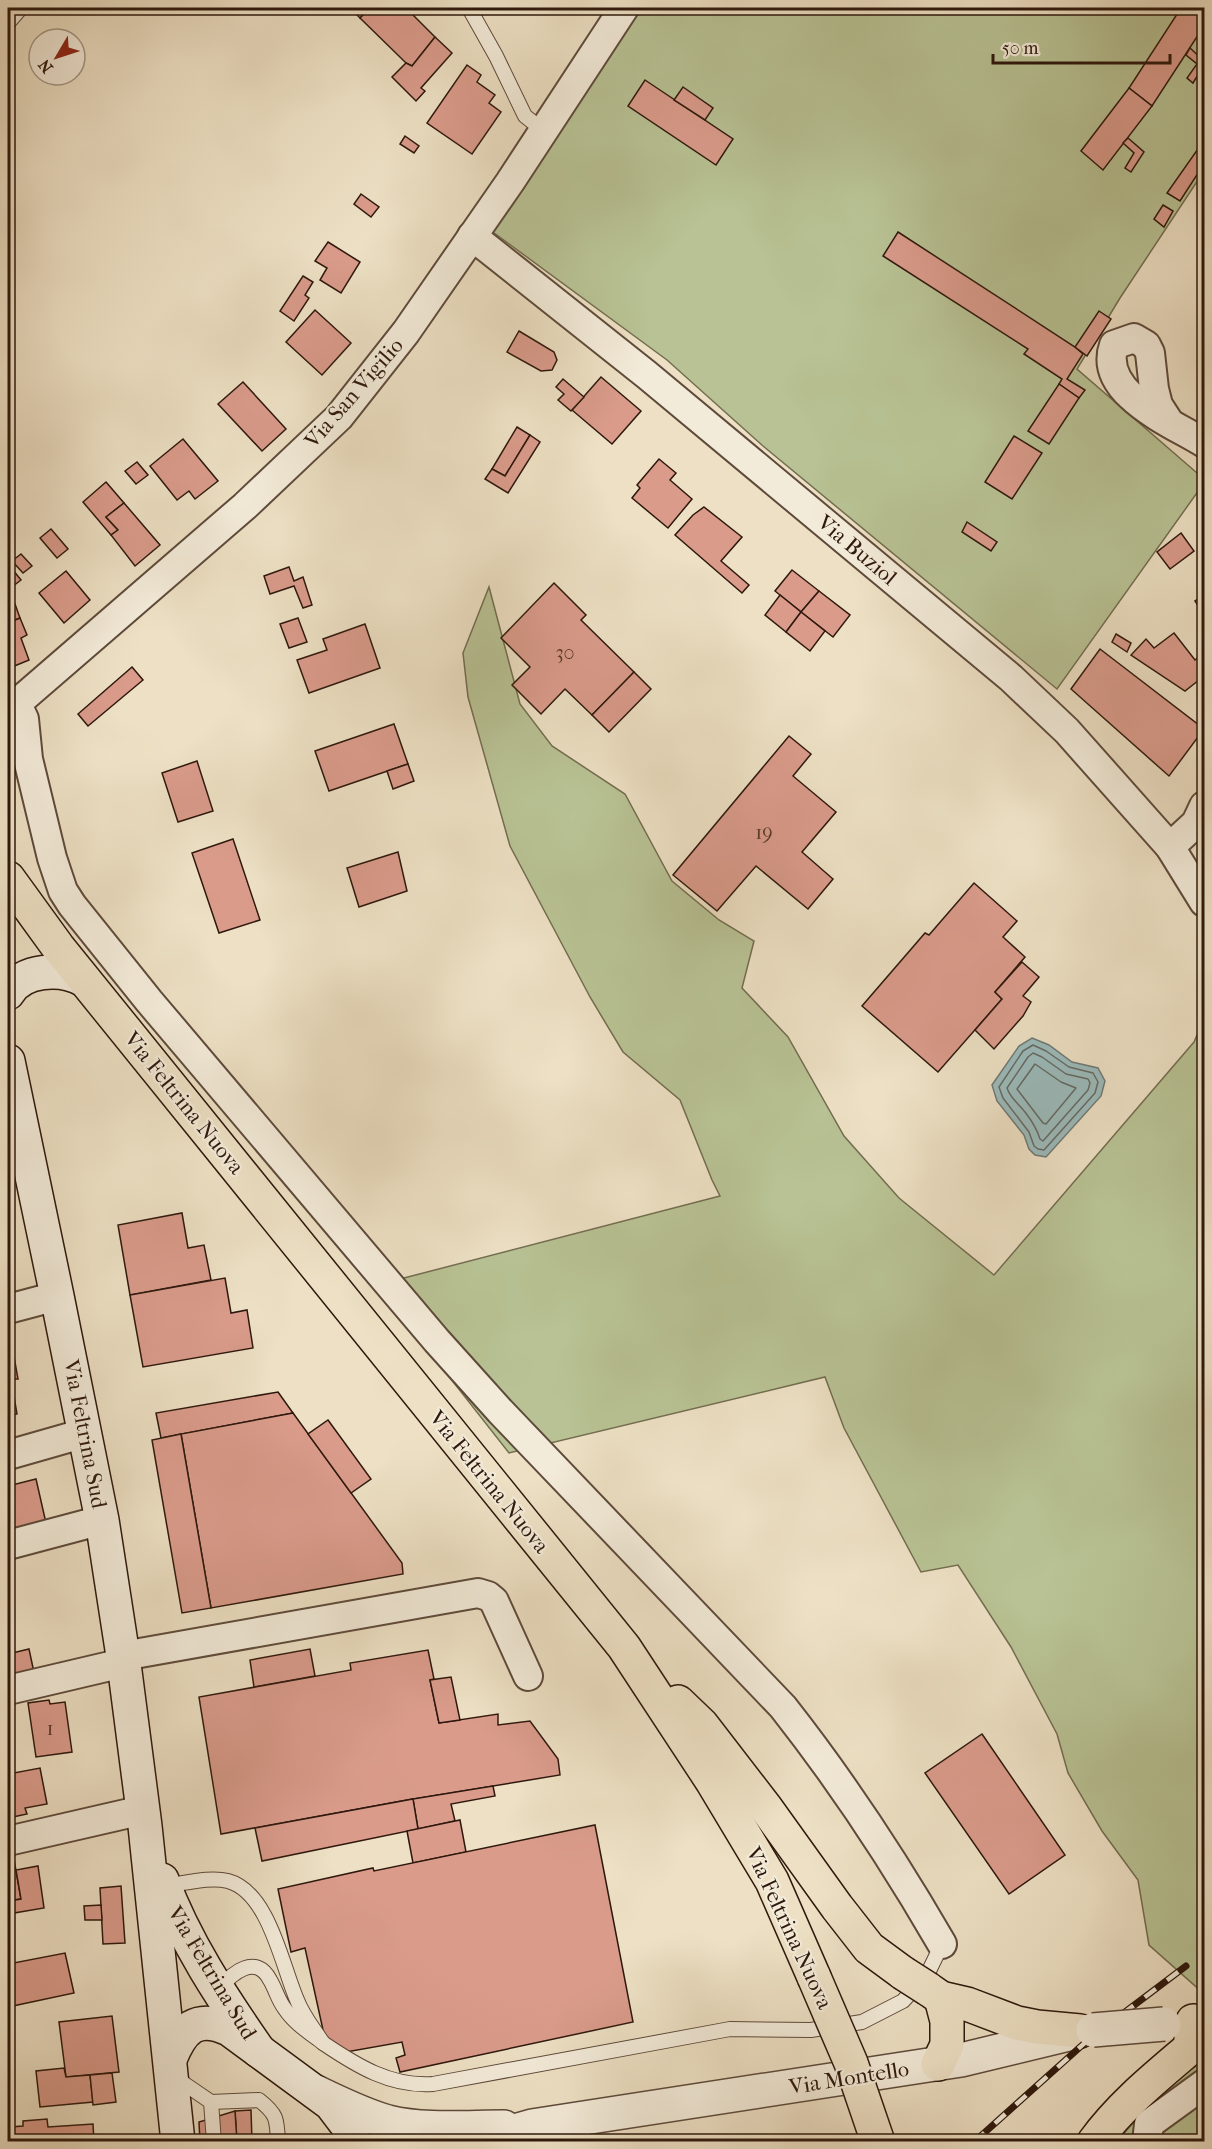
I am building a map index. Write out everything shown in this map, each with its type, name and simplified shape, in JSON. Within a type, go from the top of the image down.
[{"type":"main road","name":"Via Feltrina Nuova","points":[[8,878],[33,915],[84,980],[624,1647],[712,1781],[772,1881],[851,2063],[878,2142]]},
{"type":"main road","points":[[8,993],[19,981],[41,974],[65,972],[84,980]]},
{"type":"main road","name":"Via Feltrina Sud","points":[[8,1061],[102,1520],[144,1818],[178,2142]]},
{"type":"main road","points":[[624,1647],[702,1725],[869,1948],[924,1987],[967,2004],[1037,2028],[1087,2031]]},
{"type":"main road","name":"Via Feltrina Sud","points":[[144,1818],[164,1886],[179,1924],[217,1990],[259,2051]]},
{"type":"main road","points":[[924,1987],[947,2021],[947,2045],[938,2064]]},
{"type":"main road","points":[[1094,2142],[1104,2127],[1137,2092],[1190,2048],[1194,2020]]},
{"type":"main road","name":"Via Montello","points":[[477,2142],[532,2126],[961,2060],[1087,2031],[1194,2020]]},
{"type":"main road","points":[[171,2067],[182,2036],[188,2029],[202,2023],[211,2023],[229,2029],[331,2104],[350,2129],[355,2142]]},
{"type":"main road","name":"Via Montello","points":[[314,2091],[348,2107],[390,2122],[435,2127],[532,2126]]},
{"type":"street","name":"Via San Vigilio","points":[[12,707],[245,506],[330,426],[389,356],[544,131],[624,8]]},
{"type":"street","name":"Via Buziol","points":[[472,236],[647,375],[1011,678],[1066,731],[1170,847],[1204,902]]},
{"type":"street","points":[[1169,422],[1204,443]]},
{"type":"street","points":[[12,707],[20,706],[24,719],[28,759],[58,880],[72,906],[437,1341],[532,1446],[783,1707],[822,1757],[884,1847],[942,1944]]},
{"type":"street","points":[[1170,847],[1196,823],[1204,806]]},
{"type":"street","points":[[8,1309],[57,1296]]},
{"type":"street","points":[[8,1455],[85,1433]]},
{"type":"street","points":[[8,1545],[102,1520]]},
{"type":"street","points":[[8,1690],[123,1659],[478,1593],[494,1601],[528,1676]]},
{"type":"street","points":[[8,1841],[144,1818]]},
{"type":"street","points":[[1147,2142],[1149,2124],[1204,2084]]},
{"type":"lane","points":[[8,22],[21,8]]},
{"type":"lane","points":[[469,8],[496,56],[525,116],[544,131]]},
{"type":"lane","points":[[164,1886],[225,1880],[245,1890],[263,1914],[297,2000],[323,2043]]},
{"type":"lane","points":[[217,1990],[225,1980],[242,1968],[250,1966],[258,1968],[270,1979],[282,2005],[294,2020],[323,2043],[347,2059],[386,2079],[418,2085],[730,2029],[811,2030],[862,2022],[903,2001],[927,1976],[942,1944]]},
{"type":"lane","points":[[171,2067],[212,2102],[259,2100],[273,2110],[278,2122],[278,2142]]},
{"type":"lane","points":[[212,2102],[214,2142]]},
{"type":"green space","points":[[638,8],[1204,8],[1204,171],[1120,298],[1077,369],[1204,479],[1204,483],[1057,689],[763,446],[667,360],[486,227]]},
{"type":"green space","points":[[489,587],[520,704],[552,746],[625,794],[672,881],[719,920],[754,941],[742,988],[788,1037],[844,1136],[899,1198],[994,1275],[1194,1042],[1204,1019],[1204,1991],[1202,1992],[1149,1945],[1138,1880],[1102,1831],[1068,1773],[1057,1734],[1011,1647],[958,1565],[921,1572],[844,1428],[825,1377],[509,1453],[377,1285],[720,1196],[680,1100],[623,1052],[590,997],[510,846],[468,697],[463,653]]},
{"type":"green space","points":[[1204,2054],[1204,2141],[1117,2142],[1159,2096]]},
{"type":"water","points":[[1032,1038],[1049,1045],[1072,1062],[1098,1068],[1105,1081],[1101,1096],[1046,1157],[1035,1155],[1029,1149],[1024,1135],[997,1101],[992,1085],[1019,1046]]},
{"type":"building","points":[[370,8],[360,18],[352,10]]},
{"type":"building","points":[[370,8],[406,8],[435,37],[412,66],[406,63],[360,18]]},
{"type":"building","points":[[1181,8],[1204,8],[1204,26],[1152,106],[1129,88]]},
{"type":"building","points":[[435,37],[452,53],[421,88],[425,91],[416,101],[392,77],[406,63],[412,66]]},
{"type":"building","points":[[1190,48],[1204,61],[1193,83],[1187,78],[1197,64],[1186,55]]},
{"type":"building","points":[[467,65],[481,75],[477,82],[495,95],[489,103],[501,112],[472,154],[427,123]]},
{"type":"building","points":[[645,80],[733,139],[716,165],[628,106]]},
{"type":"building","points":[[683,87],[713,108],[705,120],[674,100]]},
{"type":"building","points":[[1129,88],[1152,106],[1103,170],[1081,151]]},
{"type":"building","points":[[405,136],[419,146],[414,153],[400,144]]},
{"type":"building","points":[[1128,138],[1144,152],[1131,172],[1125,168],[1134,153],[1123,143]]},
{"type":"building","points":[[1200,146],[1204,149],[1204,164],[1180,201],[1167,193]]},
{"type":"building","points":[[361,194],[379,207],[371,217],[354,204]]},
{"type":"building","points":[[1163,205],[1173,211],[1164,227],[1154,219]]},
{"type":"building","points":[[898,232],[1083,354],[1067,379],[1085,390],[1079,398],[1059,384],[1062,379],[1024,354],[1028,349],[883,256]]},
{"type":"building","points":[[328,242],[360,262],[341,293],[320,280],[327,268],[315,261]]},
{"type":"building","points":[[303,276],[313,282],[305,295],[309,298],[294,321],[280,311]]},
{"type":"building","points":[[315,310],[351,343],[322,375],[286,342]]},
{"type":"building","points":[[1099,311],[1111,319],[1087,356],[1075,347]]},
{"type":"building","points":[[519,331],[554,352],[557,360],[552,370],[541,371],[507,352]]},
{"type":"building","points":[[601,377],[641,411],[612,444],[572,410]]},
{"type":"building","points":[[563,379],[584,397],[571,411],[558,400],[564,394],[556,387]]},
{"type":"building","points":[[243,382],[286,429],[262,451],[218,404]]},
{"type":"building","points":[[1059,384],[1079,398],[1049,444],[1028,431]]},
{"type":"building","points":[[517,427],[530,435],[505,476],[492,469]]},
{"type":"building","points":[[530,435],[540,442],[508,493],[485,479],[492,469],[505,476]]},
{"type":"building","points":[[1014,436],[1042,453],[1012,499],[985,482]]},
{"type":"building","points":[[183,439],[218,481],[195,499],[189,491],[177,500],[150,466]]},
{"type":"building","points":[[659,459],[676,473],[670,480],[692,499],[668,528],[632,498],[640,488],[637,485]]},
{"type":"building","points":[[137,462],[148,475],[136,484],[125,471]]},
{"type":"building","points":[[106,482],[124,503],[106,517],[118,530],[111,535],[83,502]]},
{"type":"building","points":[[124,503],[160,545],[135,566],[111,535],[118,530],[106,517]]},
{"type":"building","points":[[704,507],[742,537],[721,561],[749,585],[742,593],[675,535],[693,515]]},
{"type":"building","points":[[967,522],[997,542],[991,551],[962,532]]},
{"type":"building","points":[[51,529],[68,549],[57,558],[40,538]]},
{"type":"building","points":[[1181,533],[1194,551],[1170,569],[1157,552]]},
{"type":"building","points":[[21,554],[32,566],[23,573],[12,561]]},
{"type":"building","points":[[8,564],[21,580],[8,590]]},
{"type":"building","points":[[289,567],[294,581],[303,577],[312,605],[303,608],[294,586],[270,594],[264,576]]},
{"type":"building","points":[[792,570],[819,591],[801,612],[775,591]]},
{"type":"building","points":[[66,571],[90,600],[64,623],[39,593]]},
{"type":"building","points":[[554,583],[586,615],[581,620],[634,672],[592,715],[565,689],[541,714],[512,685],[530,667],[501,638]]},
{"type":"building","points":[[819,591],[850,615],[833,637],[801,612]]},
{"type":"building","points":[[780,595],[801,612],[786,632],[765,615]]},
{"type":"building","points":[[1204,595],[1204,615],[1195,601]]},
{"type":"building","points":[[15,604],[20,618],[8,623],[8,607]]},
{"type":"building","points":[[801,612],[825,631],[810,651],[786,632]]},
{"type":"building","points":[[20,618],[27,635],[21,638],[29,660],[12,667],[8,655],[8,623]]},
{"type":"building","points":[[298,618],[307,642],[289,648],[280,624]]},
{"type":"building","points":[[365,624],[380,668],[309,693],[297,660],[327,650],[323,639]]},
{"type":"building","points":[[1174,633],[1195,660],[1204,653],[1204,676],[1185,691],[1131,655],[1146,639],[1154,648]]},
{"type":"building","points":[[1116,634],[1131,643],[1127,652],[1112,642]]},
{"type":"building","points":[[1100,649],[1204,729],[1169,776],[1071,689]]},
{"type":"building","points":[[132,667],[143,680],[88,726],[78,714]]},
{"type":"building","points":[[634,672],[651,689],[609,732],[592,715]]},
{"type":"building","points":[[394,724],[408,764],[329,791],[315,751]]},
{"type":"building","points":[[789,736],[811,754],[793,776],[836,812],[802,852],[833,879],[808,909],[756,866],[717,911],[673,875]]},
{"type":"building","points":[[197,761],[213,811],[178,822],[162,773]]},
{"type":"building","points":[[408,764],[414,781],[393,789],[387,771]]},
{"type":"building","points":[[233,839],[260,920],[219,933],[192,853]]},
{"type":"building","points":[[398,852],[407,891],[359,907],[347,868]]},
{"type":"building","points":[[974,883],[1017,921],[1003,937],[1025,957],[995,992],[1002,999],[938,1072],[862,1006],[925,933],[929,935]]},
{"type":"building","points":[[1022,962],[1039,977],[1023,996],[1031,1002],[1023,1016],[994,1049],[975,1030],[1002,999],[995,992]]},
{"type":"building","points":[[182,1213],[188,1248],[204,1245],[211,1280],[130,1295],[118,1225]]},
{"type":"building","points":[[225,1278],[231,1313],[247,1310],[253,1348],[143,1367],[130,1295]]},
{"type":"building","points":[[11,1340],[18,1379],[11,1379],[17,1414],[8,1416],[8,1341]]},
{"type":"building","points":[[278,1392],[293,1413],[161,1438],[156,1413]]},
{"type":"building","points":[[293,1413],[402,1563],[403,1574],[211,1608],[181,1434]]},
{"type":"building","points":[[328,1420],[371,1479],[351,1493],[308,1434]]},
{"type":"building","points":[[181,1434],[211,1608],[182,1613],[152,1440]]},
{"type":"building","points":[[36,1479],[46,1523],[8,1533],[8,1486]]},
{"type":"building","points":[[29,1649],[36,1682],[8,1688],[8,1654]]},
{"type":"building","points":[[310,1649],[315,1676],[254,1687],[250,1660]]},
{"type":"building","points":[[428,1650],[434,1679],[430,1680],[439,1723],[498,1714],[498,1725],[530,1721],[558,1759],[560,1775],[221,1834],[199,1697],[351,1670],[350,1663]]},
{"type":"building","points":[[451,1677],[460,1720],[439,1723],[430,1680]]},
{"type":"building","points":[[49,1700],[50,1704],[65,1702],[72,1752],[36,1757],[28,1703]]},
{"type":"building","points":[[982,1734],[1065,1855],[1009,1894],[925,1773]]},
{"type":"building","points":[[40,1768],[47,1804],[25,1808],[27,1814],[8,1818],[8,1774]]},
{"type":"building","points":[[493,1786],[495,1796],[451,1804],[455,1821],[418,1829],[413,1799]]},
{"type":"building","points":[[413,1799],[418,1829],[262,1861],[255,1828]]},
{"type":"building","points":[[460,1820],[466,1852],[413,1863],[407,1831]]},
{"type":"building","points":[[595,1825],[633,2022],[400,2072],[396,2058],[405,2055],[402,2042],[346,2052],[325,2039],[305,1948],[291,1952],[278,1889]]},
{"type":"building","points":[[13,1854],[21,1899],[8,1901],[8,1855]]},
{"type":"building","points":[[38,1866],[44,1908],[8,1914],[8,1901],[21,1899],[16,1870]]},
{"type":"building","points":[[121,1886],[125,1943],[103,1944],[100,1888]]},
{"type":"building","points":[[101,1905],[102,1920],[85,1920],[84,1906]]},
{"type":"building","points":[[65,1953],[74,1993],[8,2007],[8,1964]]},
{"type":"building","points":[[112,2016],[119,2072],[66,2077],[59,2022]]},
{"type":"building","points":[[64,2068],[66,2077],[90,2075],[93,2102],[40,2107],[36,2071]]},
{"type":"building","points":[[112,2073],[116,2102],[93,2105],[90,2075]]},
{"type":"building","points":[[251,2110],[252,2142],[237,2142],[235,2111]]},
{"type":"building","points":[[235,2111],[237,2142],[200,2142],[199,2122]]},
{"type":"building","points":[[47,2119],[48,2127],[93,2124],[94,2142],[11,2142],[10,2127],[23,2126],[23,2121]]},
{"type":"railway","points":[[974,2142],[1088,2040],[1186,1966]]}]
